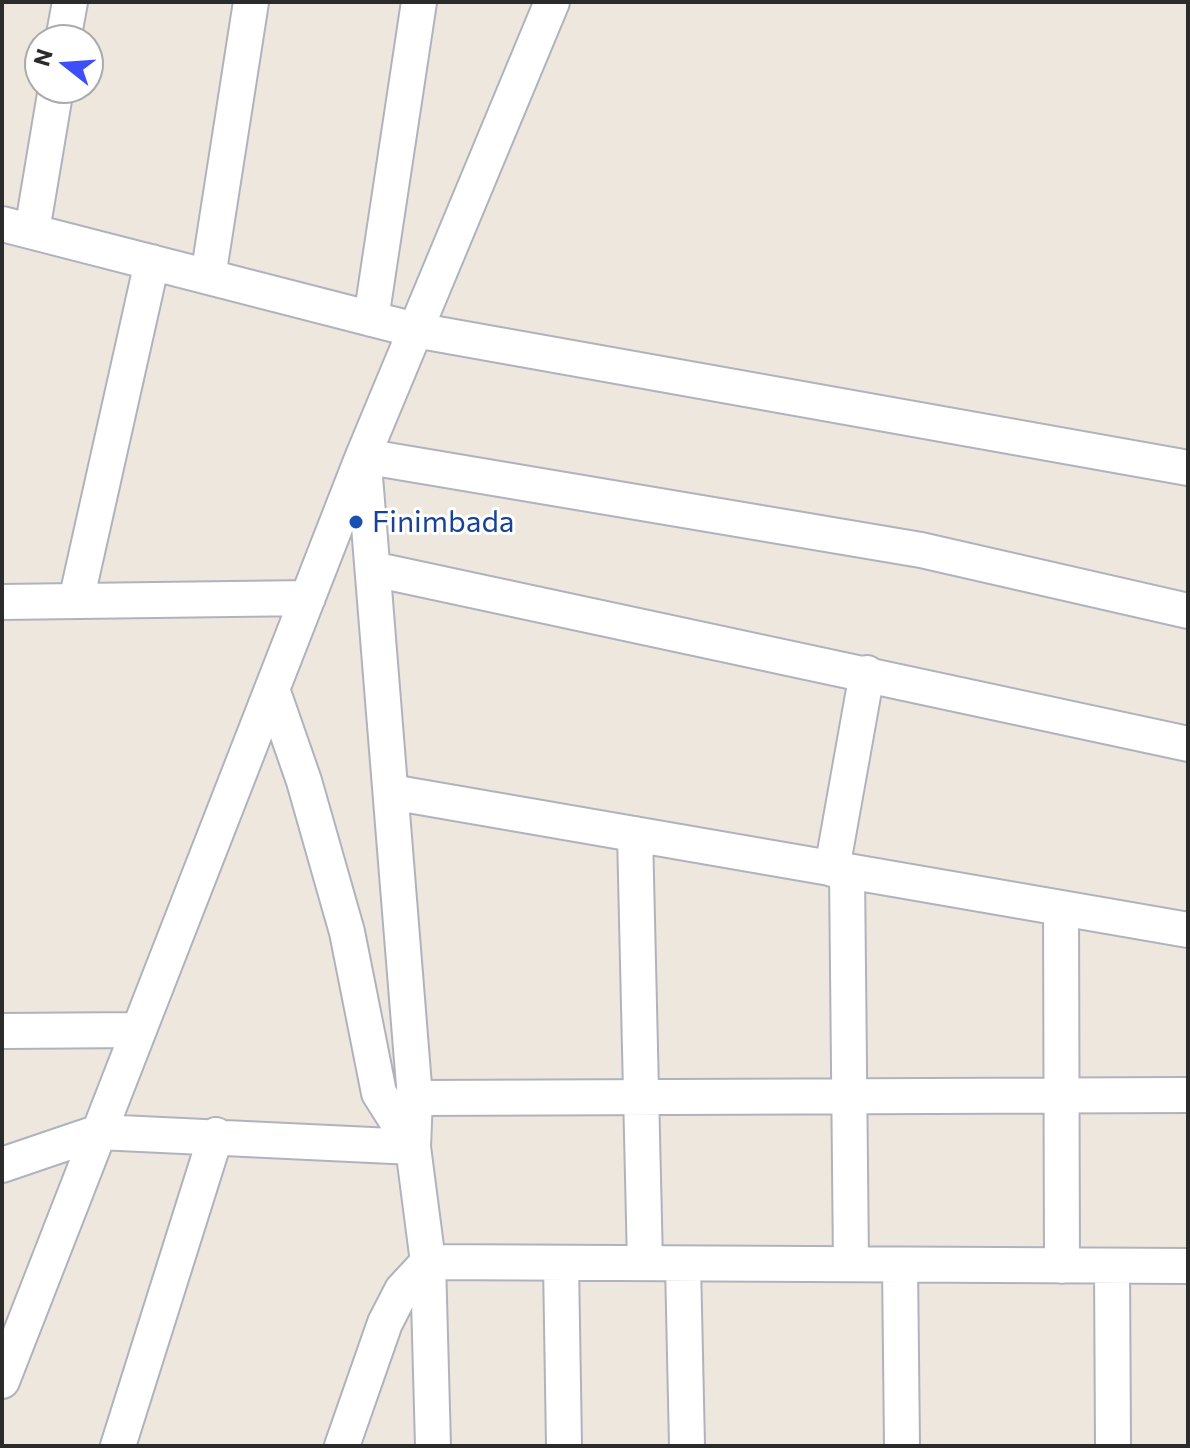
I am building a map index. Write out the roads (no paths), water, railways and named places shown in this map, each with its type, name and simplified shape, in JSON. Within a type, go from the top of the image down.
[{"type":"street","points":[[66,24],[70,2]]},
{"type":"street","points":[[208,277],[251,2]]},
{"type":"street","points":[[371,319],[419,2]]},
{"type":"street","points":[[2,1381],[363,456],[552,2]]},
{"type":"street","points":[[52,104],[17,227],[415,330],[1188,468]]},
{"type":"street","points":[[76,601],[152,262]]},
{"type":"street","points":[[363,456],[415,1098],[413,1147],[428,1262],[433,1446]]},
{"type":"street","points":[[363,456],[921,550],[1188,611]]},
{"type":"street","points":[[373,569],[1188,744]]},
{"type":"street","points":[[2,602],[308,598]]},
{"type":"street","points":[[851,1264],[850,1096],[839,870],[867,673]]},
{"type":"street","points":[[272,689],[304,781],[347,932],[379,1093],[413,1147]]},
{"type":"street","points":[[391,792],[1188,930]]},
{"type":"street","points":[[635,834],[645,1263]]},
{"type":"street","points":[[1061,908],[1062,1266]]},
{"type":"street","points":[[2,1031],[139,1030]]},
{"type":"street","points":[[415,1098],[1188,1095]]},
{"type":"street","points":[[2,1165],[99,1132],[216,1135],[413,1147]]},
{"type":"street","points":[[118,1446],[216,1135]]},
{"type":"street","points":[[342,1446],[385,1323],[402,1290],[428,1262],[1188,1266]]},
{"type":"street","points":[[561,1263],[564,1446]]},
{"type":"street","points":[[683,1264],[687,1446]]},
{"type":"street","points":[[900,1265],[902,1446]]},
{"type":"street","points":[[1112,1266],[1113,1446]]},
{"type":"place","name":"Finimbada","points":[[356,522]]}]
